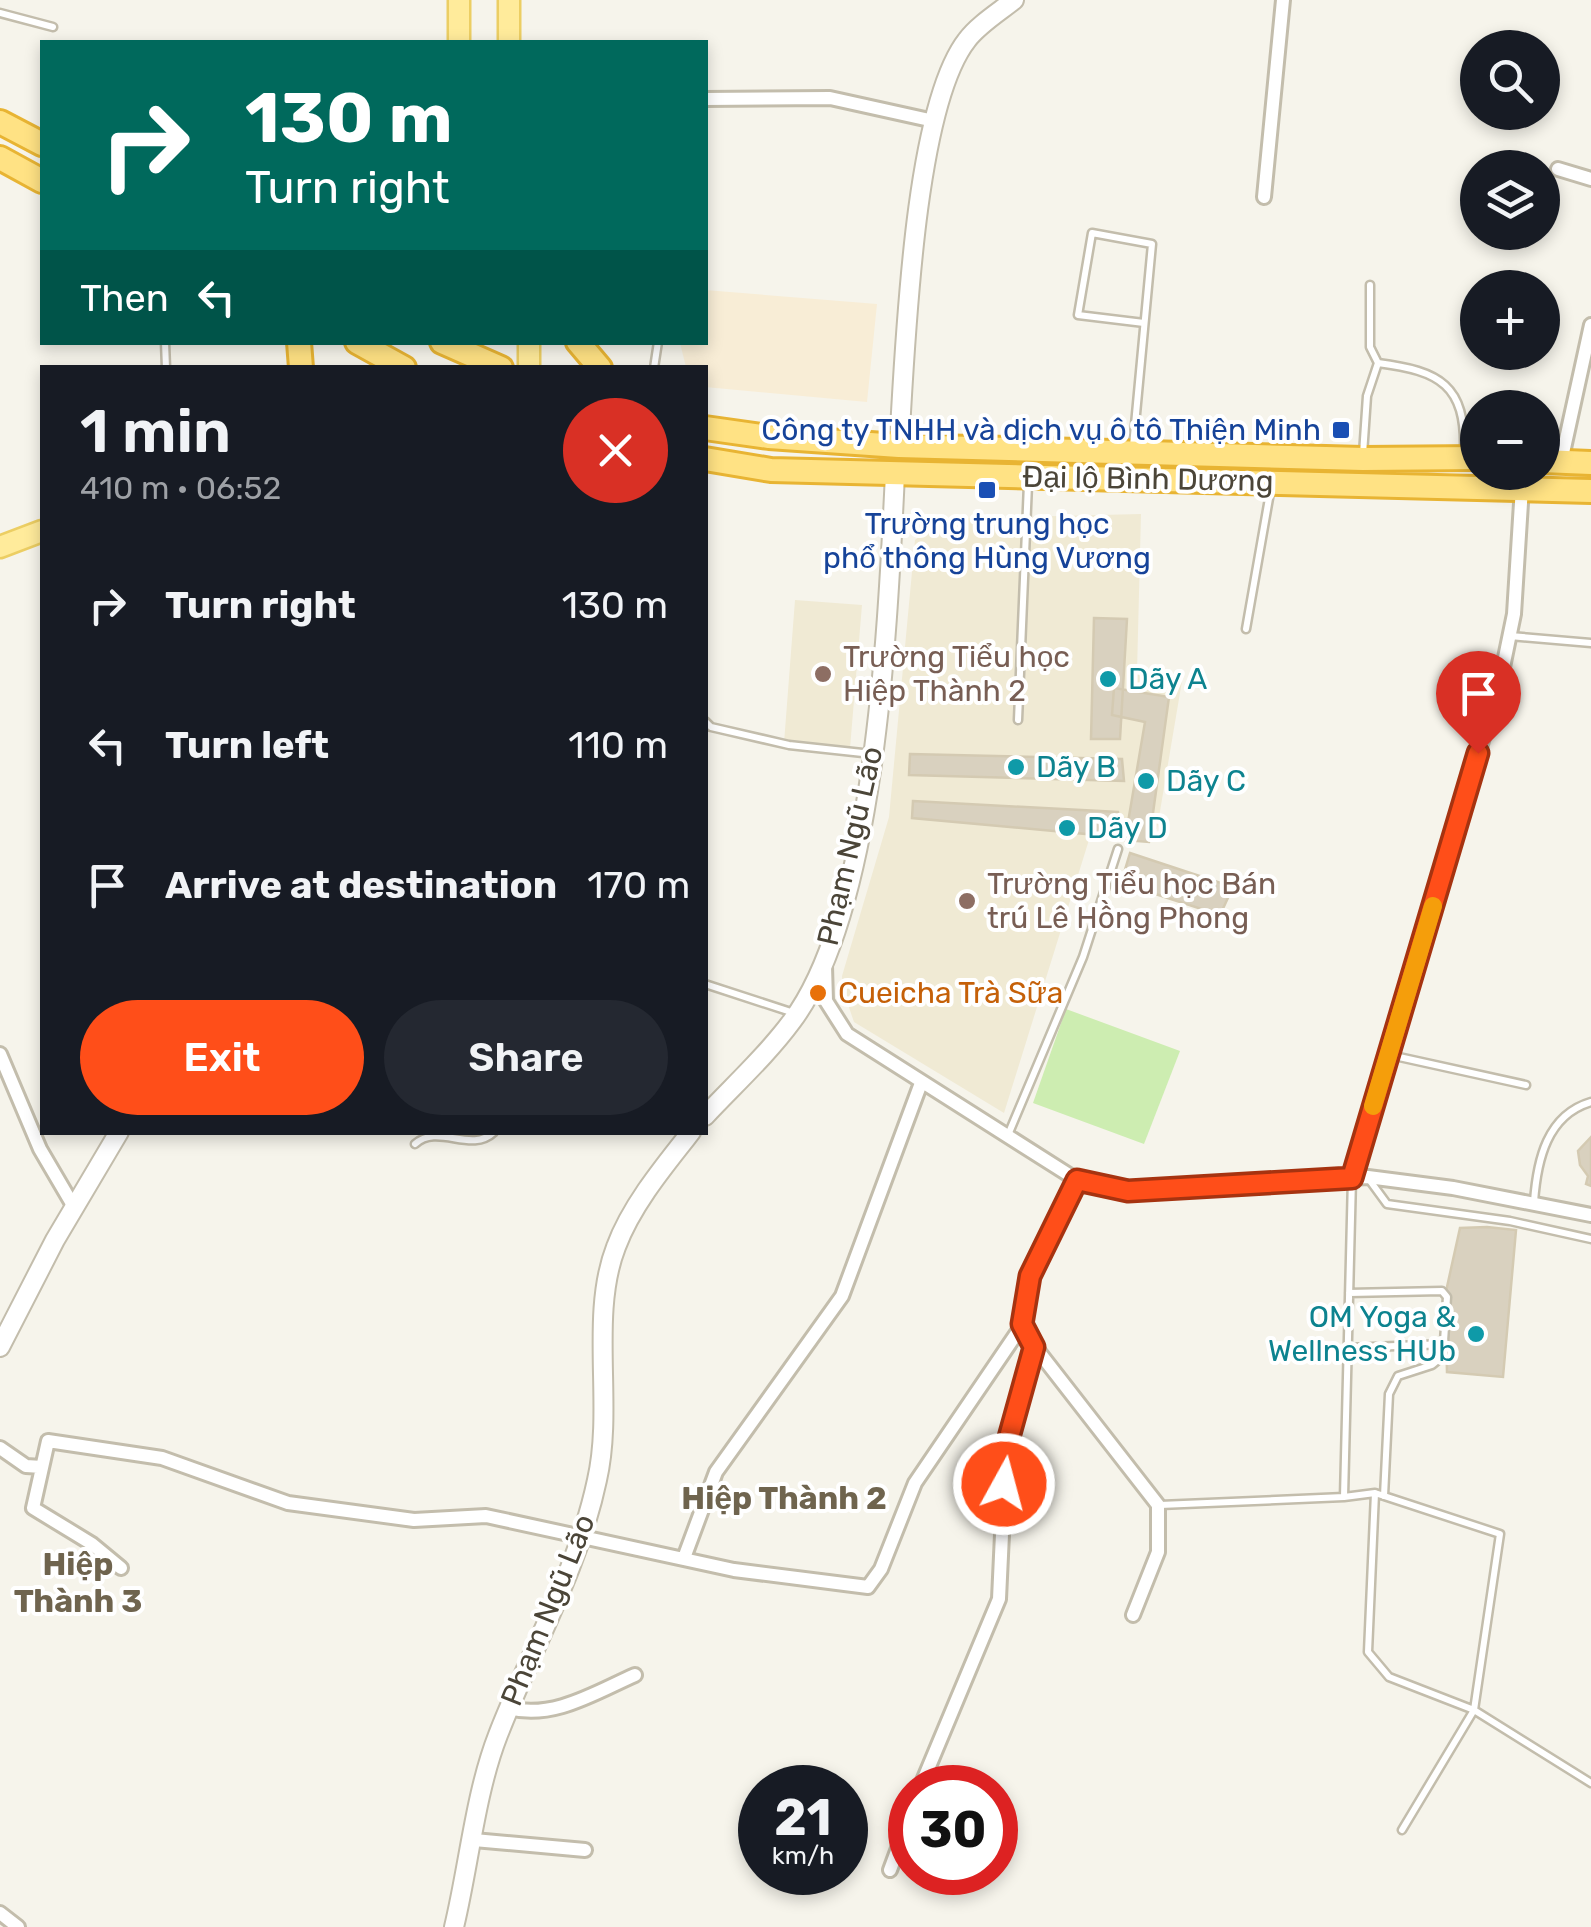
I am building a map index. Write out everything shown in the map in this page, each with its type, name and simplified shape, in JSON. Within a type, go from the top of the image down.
[{"type":"highway","points":[[0,122],[40,143]]},
{"type":"highway","points":[[0,158],[40,179]]},
{"type":"highway","points":[[362,345],[399,365]]},
{"type":"highway","points":[[447,345],[487,362]]},
{"type":"highway","points":[[581,345],[597,365]]},
{"type":"highway","name":"Đại lộ Bình Dương","points":[[708,428],[769,438],[899,446],[1363,460],[1460,458]]},
{"type":"highway","name":"Đại lộ Bình Dương","points":[[708,460],[771,470],[1460,486]]},
{"type":"highway","points":[[1560,462],[1591,462]]},
{"type":"highway","name":"Đại lộ Bình Dương","points":[[1560,490],[1591,491]]},
{"type":"main road","points":[[459,0],[459,40]]},
{"type":"main road","points":[[509,0],[509,40]]},
{"type":"main road","points":[[0,547],[40,532]]},
{"type":"street","points":[[899,446],[905,348],[941,88],[967,39],[1014,0]]},
{"type":"street","points":[[1264,197],[1283,0]]},
{"type":"street","points":[[708,99],[830,98],[934,121]]},
{"type":"street","points":[[1560,170],[1591,179]]},
{"type":"street","points":[[1560,434],[1591,326]]},
{"type":"street","name":"Phạm Ngũ Lão","points":[[708,1113],[796,1014],[824,959],[846,893],[873,754],[895,474]]},
{"type":"street","points":[[1352,1178],[1510,636],[1522,490]]},
{"type":"street","points":[[824,959],[826,1002],[848,1034],[1077,1180],[1128,1191],[1368,1177],[1591,1215]]},
{"type":"street","points":[[0,1054],[40,1150],[74,1208]]},
{"type":"street","points":[[684,1558],[716,1472],[842,1296],[921,1083]]},
{"type":"street","points":[[0,1346],[117,1135]]},
{"type":"street","name":"Phạm Ngũ Lão","points":[[454,1927],[496,1739],[580,1536],[598,1480],[606,1406],[605,1312],[615,1247],[661,1170],[688,1135]]},
{"type":"street","points":[[121,1568],[92,1544],[33,1508],[48,1440],[82,1442],[162,1458],[288,1502],[414,1520],[486,1516],[684,1558],[868,1587],[881,1569],[924,1467],[1022,1324],[1030,1276],[1077,1180]]},
{"type":"street","points":[[1022,1324],[1034,1347],[1158,1505],[1158,1552],[1133,1615]]},
{"type":"street","points":[[930,1765],[999,1599],[1006,1448],[1034,1347]]},
{"type":"street","points":[[0,1448],[26,1466],[42,1467]]},
{"type":"street","points":[[509,1708],[526,1713],[550,1710],[635,1675]]},
{"type":"street","points":[[474,1840],[585,1850]]},
{"type":"street","points":[[0,1913],[18,1927]]},
{"type":"lane","points":[[0,13],[54,27]]},
{"type":"lane","points":[[1132,452],[1152,244],[1092,233],[1078,315],[1144,324]]},
{"type":"lane","points":[[1363,460],[1367,396],[1378,362],[1370,347],[1370,285]]},
{"type":"lane","points":[[1378,362],[1424,369],[1453,394],[1460,406]]},
{"type":"lane","points":[[1018,720],[1029,478]]},
{"type":"lane","points":[[1246,629],[1272,481]]},
{"type":"lane","points":[[1510,636],[1591,643]]},
{"type":"lane","points":[[708,724],[788,745],[873,754]]},
{"type":"lane","points":[[1008,1136],[1083,956],[1118,849]]},
{"type":"lane","points":[[708,985],[796,1014]]},
{"type":"lane","points":[[1388,1055],[1526,1085]]},
{"type":"lane","points":[[1534,1203],[1536,1172],[1550,1132],[1567,1111],[1591,1102]]},
{"type":"lane","points":[[414,1144],[430,1136],[475,1142],[488,1135]]},
{"type":"lane","points":[[1368,1177],[1387,1204],[1510,1221],[1591,1239]]},
{"type":"lane","points":[[1344,1497],[1352,1178]]},
{"type":"lane","points":[[1349,1293],[1442,1291],[1447,1297],[1443,1356],[1432,1365],[1398,1376],[1389,1394],[1368,1652],[1389,1677],[1474,1710],[1591,1783]]},
{"type":"lane","points":[[1348,1348],[1445,1344]]},
{"type":"lane","points":[[1158,1505],[1379,1495],[1500,1534],[1474,1710],[1402,1830]]},
{"type":"shaded area","points":[[708,290],[877,304],[867,402],[708,387],[708,365],[686,365],[680,345],[708,345]]},
{"type":"shaded area","points":[[1141,514],[1137,672],[1182,681],[1157,829],[1093,827],[1004,1113],[854,1022],[843,990],[842,976],[889,817],[915,540],[940,519]]},
{"type":"shaded area","name":"Trường Tiểu học Hiệp Thành 2","points":[[795,600],[862,605],[850,748],[784,743]]},
{"type":"green space","points":[[1066,1009],[1180,1051],[1144,1144],[1033,1103]]},
{"type":"building","name":"Dãy A","points":[[1094,618],[1127,619],[1120,739],[1091,739]]},
{"type":"building","name":"Dãy C","points":[[1114,688],[1169,697],[1149,842],[1125,840],[1145,722],[1112,715]]},
{"type":"building","name":"Dãy B","points":[[910,754],[1122,759],[1124,781],[909,775]]},
{"type":"building","name":"Dãy D","points":[[913,801],[1118,812],[1119,837],[912,818]]},
{"type":"building","points":[[1130,853],[1233,887],[1220,915],[1121,883]]},
{"type":"building","points":[[1591,1137],[1591,1186],[1586,1184],[1588,1176],[1580,1165],[1578,1151]]},
{"type":"building","name":"OM Yoga & Wellness HUb","points":[[1460,1228],[1516,1230],[1503,1377],[1447,1372],[1445,1296]]},
{"type":"slow traffic","points":[[1373,1106],[1433,906]]},
{"type":"place","name":"Công ty TNHH và dịch vụ ô tô Thiện Minh","points":[[1341,430]]},
{"type":"place","name":"Trường trung học phổ thông Hùng Vương","points":[[987,490]]},
{"type":"place","name":"Trường Tiểu học Hiệp Thành 2","points":[[823,674]]},
{"type":"place","name":"Dãy A","points":[[1108,679]]},
{"type":"place","name":"Dãy B","points":[[1016,767]]},
{"type":"place","name":"Dãy C","points":[[1146,781]]},
{"type":"place","name":"Dãy D","points":[[1067,828]]},
{"type":"place","name":"Trường Tiểu học Bán trú Lê Hồng Phong","points":[[967,901]]},
{"type":"place","name":"Cueicha Trà Sữa","points":[[818,993]]},
{"type":"place","name":"OM Yoga & Wellness HUb","points":[[1476,1334]]},
{"type":"district","name":"Hiệp Thành 2","points":[[784,1498]]},
{"type":"district","name":"Hiệp Thành 3","points":[[78,1582]]},
{"type":"route","points":[[1004,1484],[1006,1448],[1034,1347],[1022,1324],[1030,1276],[1077,1180],[1128,1191],[1293,1178],[1352,1178],[1478,753]]}]
